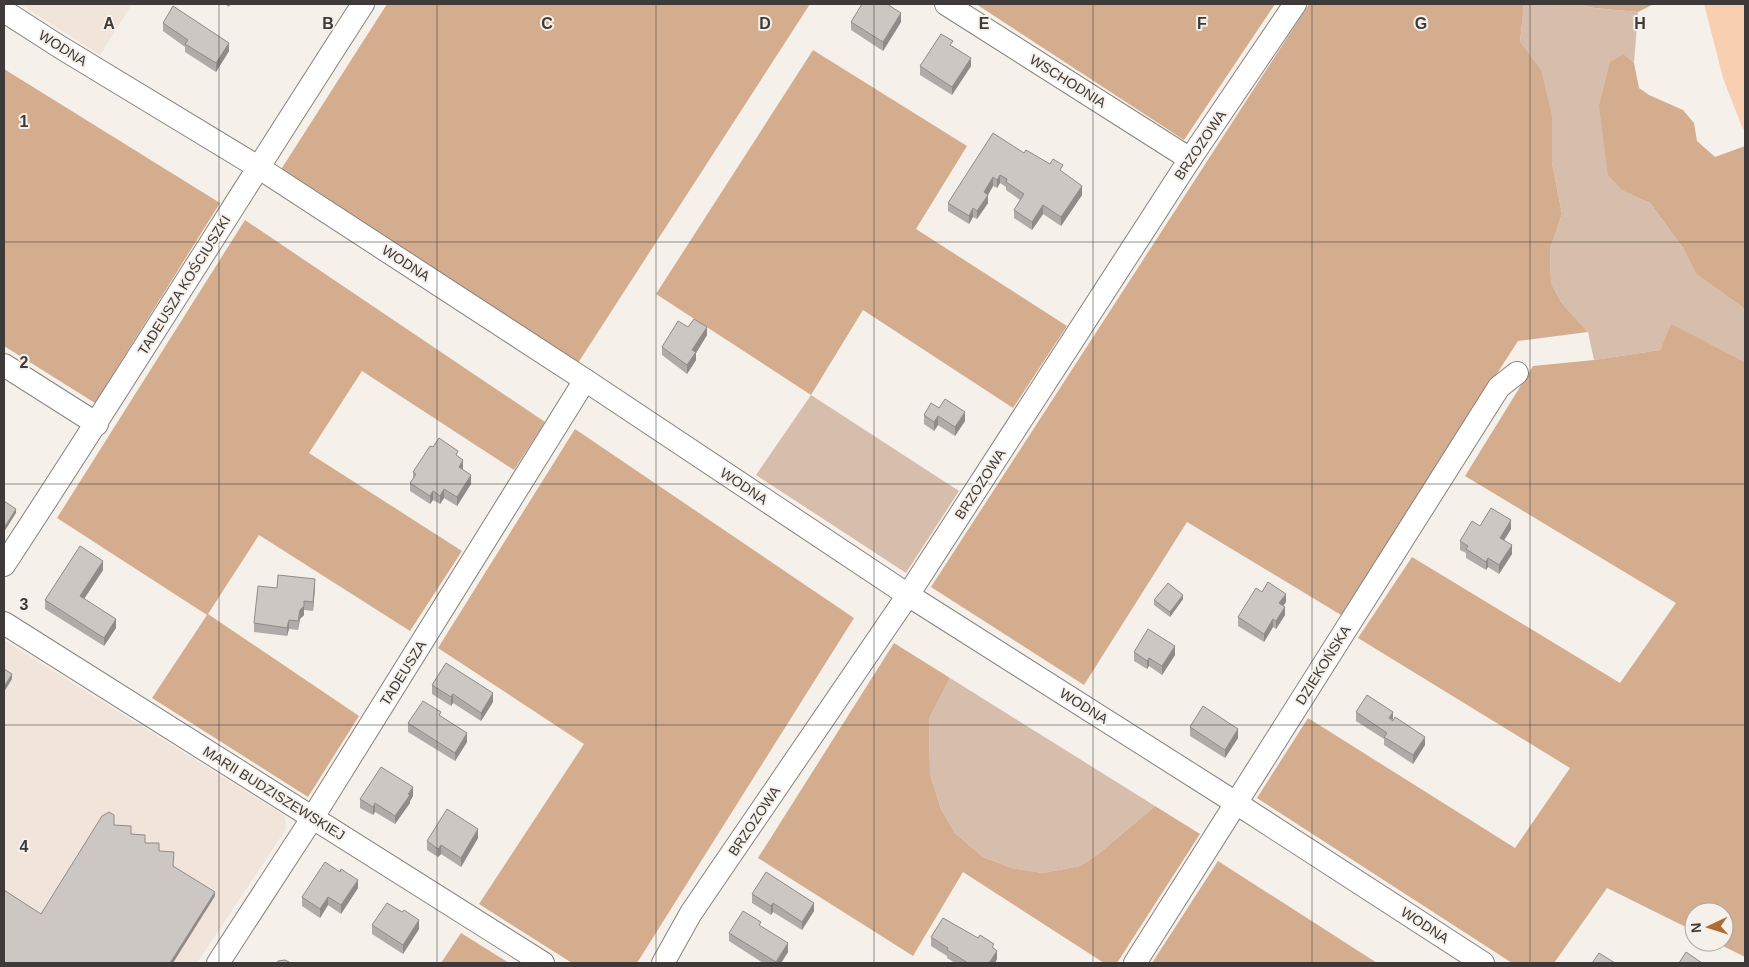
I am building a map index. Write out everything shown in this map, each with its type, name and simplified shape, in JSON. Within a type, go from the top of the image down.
[{"type":"street","name":"TADEUSZA KOŚCIUSZKI","points":[[4,565],[97,424],[363,4]]},
{"type":"street","name":"WSCHODNIA","points":[[946,4],[1190,159]]},
{"type":"street","name":"BRZOZOWA","points":[[663,963],[691,913],[908,595],[1190,159],[1295,4]]},
{"type":"street","name":"WODNA","points":[[4,11],[258,167],[585,380],[908,595],[1236,803],[1483,963]]},
{"type":"street","points":[[4,365],[97,424]]},
{"type":"street","name":"DZIEKOŃSKA","points":[[1135,963],[1499,387],[1517,373]]},
{"type":"street","name":"TADEUSZA","points":[[218,963],[313,817],[585,380]]},
{"type":"street","name":"MARII BUDZISZEWSKIEJ","points":[[4,623],[543,963]]},
{"type":"shaded area","points":[[20,4],[132,4],[100,55]]},
{"type":"shaded area","points":[[387,4],[810,4],[578,363],[280,171]]},
{"type":"shaded area","points":[[976,4],[1275,4],[1184,140]]},
{"type":"shaded area","points":[[1309,4],[1524,4],[1520,42],[1541,70],[1552,115],[1552,163],[1562,214],[1550,249],[1551,283],[1561,302],[1588,332],[1518,341],[1341,615],[1187,522],[1084,685],[931,587]]},
{"type":"shaded area","points":[[1524,4],[1578,4],[1594,8],[1638,12],[1634,63],[1624,54],[1623,191],[1650,203],[1683,248],[1696,274],[1745,309],[1745,362],[1671,325],[1660,350],[1594,360],[1588,332],[1561,302],[1551,283],[1550,249],[1562,214],[1552,163],[1552,115],[1520,42]]},
{"type":"shaded area","points":[[1578,4],[1654,4],[1638,12],[1594,8]]},
{"type":"shaded area","points":[[1704,4],[1745,4],[1745,131],[1723,78]]},
{"type":"shaded area","points":[[813,50],[967,146],[916,229],[1067,326],[1013,408],[863,310],[811,395],[656,294]]},
{"type":"shaded area","points":[[1624,54],[1634,63],[1639,88],[1649,95],[1683,110],[1694,123],[1697,141],[1715,157],[1745,146],[1745,309],[1696,274],[1683,248],[1650,203],[1623,191],[1608,175],[1599,106],[1610,62]]},
{"type":"shaded area","points":[[4,69],[220,203],[95,403],[4,346]]},
{"type":"shaded area","points":[[245,220],[545,422],[514,470],[362,371],[309,453],[462,551],[410,631],[259,535],[208,614],[359,716],[308,797],[152,698],[207,615],[57,518]]},
{"type":"shaded area","points":[[1671,324],[1745,362],[1745,957],[1734,952],[1734,902],[1684,902],[1684,926],[1607,888],[1554,963],[1512,963],[1257,798],[1308,718],[1515,848],[1570,768],[1358,638],[1412,557],[1620,683],[1676,603],[1465,476],[1533,366],[1594,360],[1660,350]]},
{"type":"shaded area","points":[[811,395],[959,491],[906,573],[756,475]]},
{"type":"shaded area","points":[[575,429],[854,618],[637,963],[572,963],[479,904],[584,744],[438,648]]},
{"type":"shaded area","points":[[4,640],[285,816],[286,829],[197,963],[4,963]]},
{"type":"shaded area","points":[[894,643],[950,678],[929,719],[930,774],[941,809],[955,833],[983,857],[1012,868],[1043,873],[1080,866],[1097,855],[1155,806],[1200,834],[1117,963],[1104,963],[963,872],[913,956],[758,858]]},
{"type":"shaded area","points":[[950,678],[1155,806],[1097,855],[1080,866],[1043,873],[1012,868],[983,857],[955,833],[941,809],[930,774],[929,719]]},
{"type":"shaded area","points":[[1218,861],[1377,963],[1152,963]]},
{"type":"shaded area","points":[[461,933],[509,963],[441,963]]},
{"type":"building","points":[[862,4],[887,4],[901,13],[883,42],[851,22]]},
{"type":"building","points":[[173,6],[229,43],[216,63],[185,44],[188,40],[163,23]]},
{"type":"building","points":[[941,34],[953,41],[950,45],[971,58],[952,87],[920,66]]},
{"type":"building","points":[[993,133],[1024,153],[1026,150],[1050,164],[1053,159],[1063,165],[1060,170],[1082,186],[1061,217],[1043,205],[1032,222],[1014,210],[1024,194],[1006,182],[1007,179],[1000,175],[997,180],[993,177],[984,192],[988,195],[977,211],[973,208],[969,216],[948,203]]},
{"type":"building","points":[[694,319],[707,327],[692,350],[696,352],[687,365],[662,347],[678,321],[688,327]]},
{"type":"building","points":[[945,399],[965,412],[955,427],[938,416],[934,422],[924,415],[931,403],[939,408]]},
{"type":"building","points":[[439,438],[458,451],[456,455],[463,460],[459,467],[471,475],[457,497],[444,489],[440,496],[433,491],[430,496],[410,483],[416,474],[413,472],[430,446],[433,447]]},
{"type":"building","points":[[4,501],[16,509],[4,528]]},
{"type":"building","points":[[1491,508],[1511,520],[1500,538],[1512,545],[1499,565],[1488,558],[1486,562],[1466,549],[1468,546],[1460,541],[1472,521],[1480,526]]},
{"type":"building","points":[[80,546],[103,561],[80,596],[116,619],[104,638],[45,600]]},
{"type":"building","points":[[278,575],[315,579],[313,602],[304,601],[298,621],[289,620],[287,628],[254,623],[258,586],[277,588]]},
{"type":"building","points":[[1268,582],[1286,594],[1279,603],[1285,607],[1276,621],[1273,619],[1264,634],[1238,617],[1256,588],[1262,592]]},
{"type":"building","points":[[1168,583],[1183,595],[1170,612],[1154,600]]},
{"type":"building","points":[[1148,629],[1175,646],[1162,666],[1149,658],[1147,661],[1134,652]]},
{"type":"building","points":[[446,663],[493,693],[481,713],[453,694],[451,697],[432,685]]},
{"type":"building","points":[[4,669],[12,674],[4,687]]},
{"type":"building","points":[[1367,695],[1393,712],[1389,718],[1393,721],[1395,717],[1425,737],[1413,755],[1384,737],[1387,733],[1356,712]]},
{"type":"building","points":[[423,701],[441,712],[439,715],[467,733],[455,753],[408,723]]},
{"type":"building","points":[[1203,706],[1238,729],[1225,750],[1190,727]]},
{"type":"building","points":[[381,767],[413,787],[408,794],[410,795],[395,816],[375,803],[373,807],[360,799]]},
{"type":"building","points":[[447,809],[478,829],[461,858],[441,845],[438,849],[427,841]]},
{"type":"building","points":[[109,812],[114,815],[114,825],[131,826],[131,834],[145,835],[145,843],[159,843],[159,851],[174,852],[173,866],[215,892],[170,963],[4,963],[4,890],[41,914],[102,816]]},
{"type":"building","points":[[325,862],[340,872],[341,869],[358,880],[341,905],[328,897],[320,909],[302,897]]},
{"type":"building","points":[[766,872],[814,903],[802,922],[773,903],[771,906],[752,894]]},
{"type":"building","points":[[387,903],[402,912],[404,910],[419,920],[403,945],[372,925]]},
{"type":"building","points":[[743,911],[761,922],[759,925],[788,943],[776,962],[729,933]]},
{"type":"building","points":[[943,918],[978,938],[980,935],[994,944],[992,947],[997,951],[989,963],[968,963],[931,937]]},
{"type":"building","points":[[1686,952],[1702,963],[1679,963]]},
{"type":"building","points":[[1599,953],[1615,963],[1592,963]]},
{"type":"building","points":[[285,960],[291,963],[277,963],[278,961]]}]
